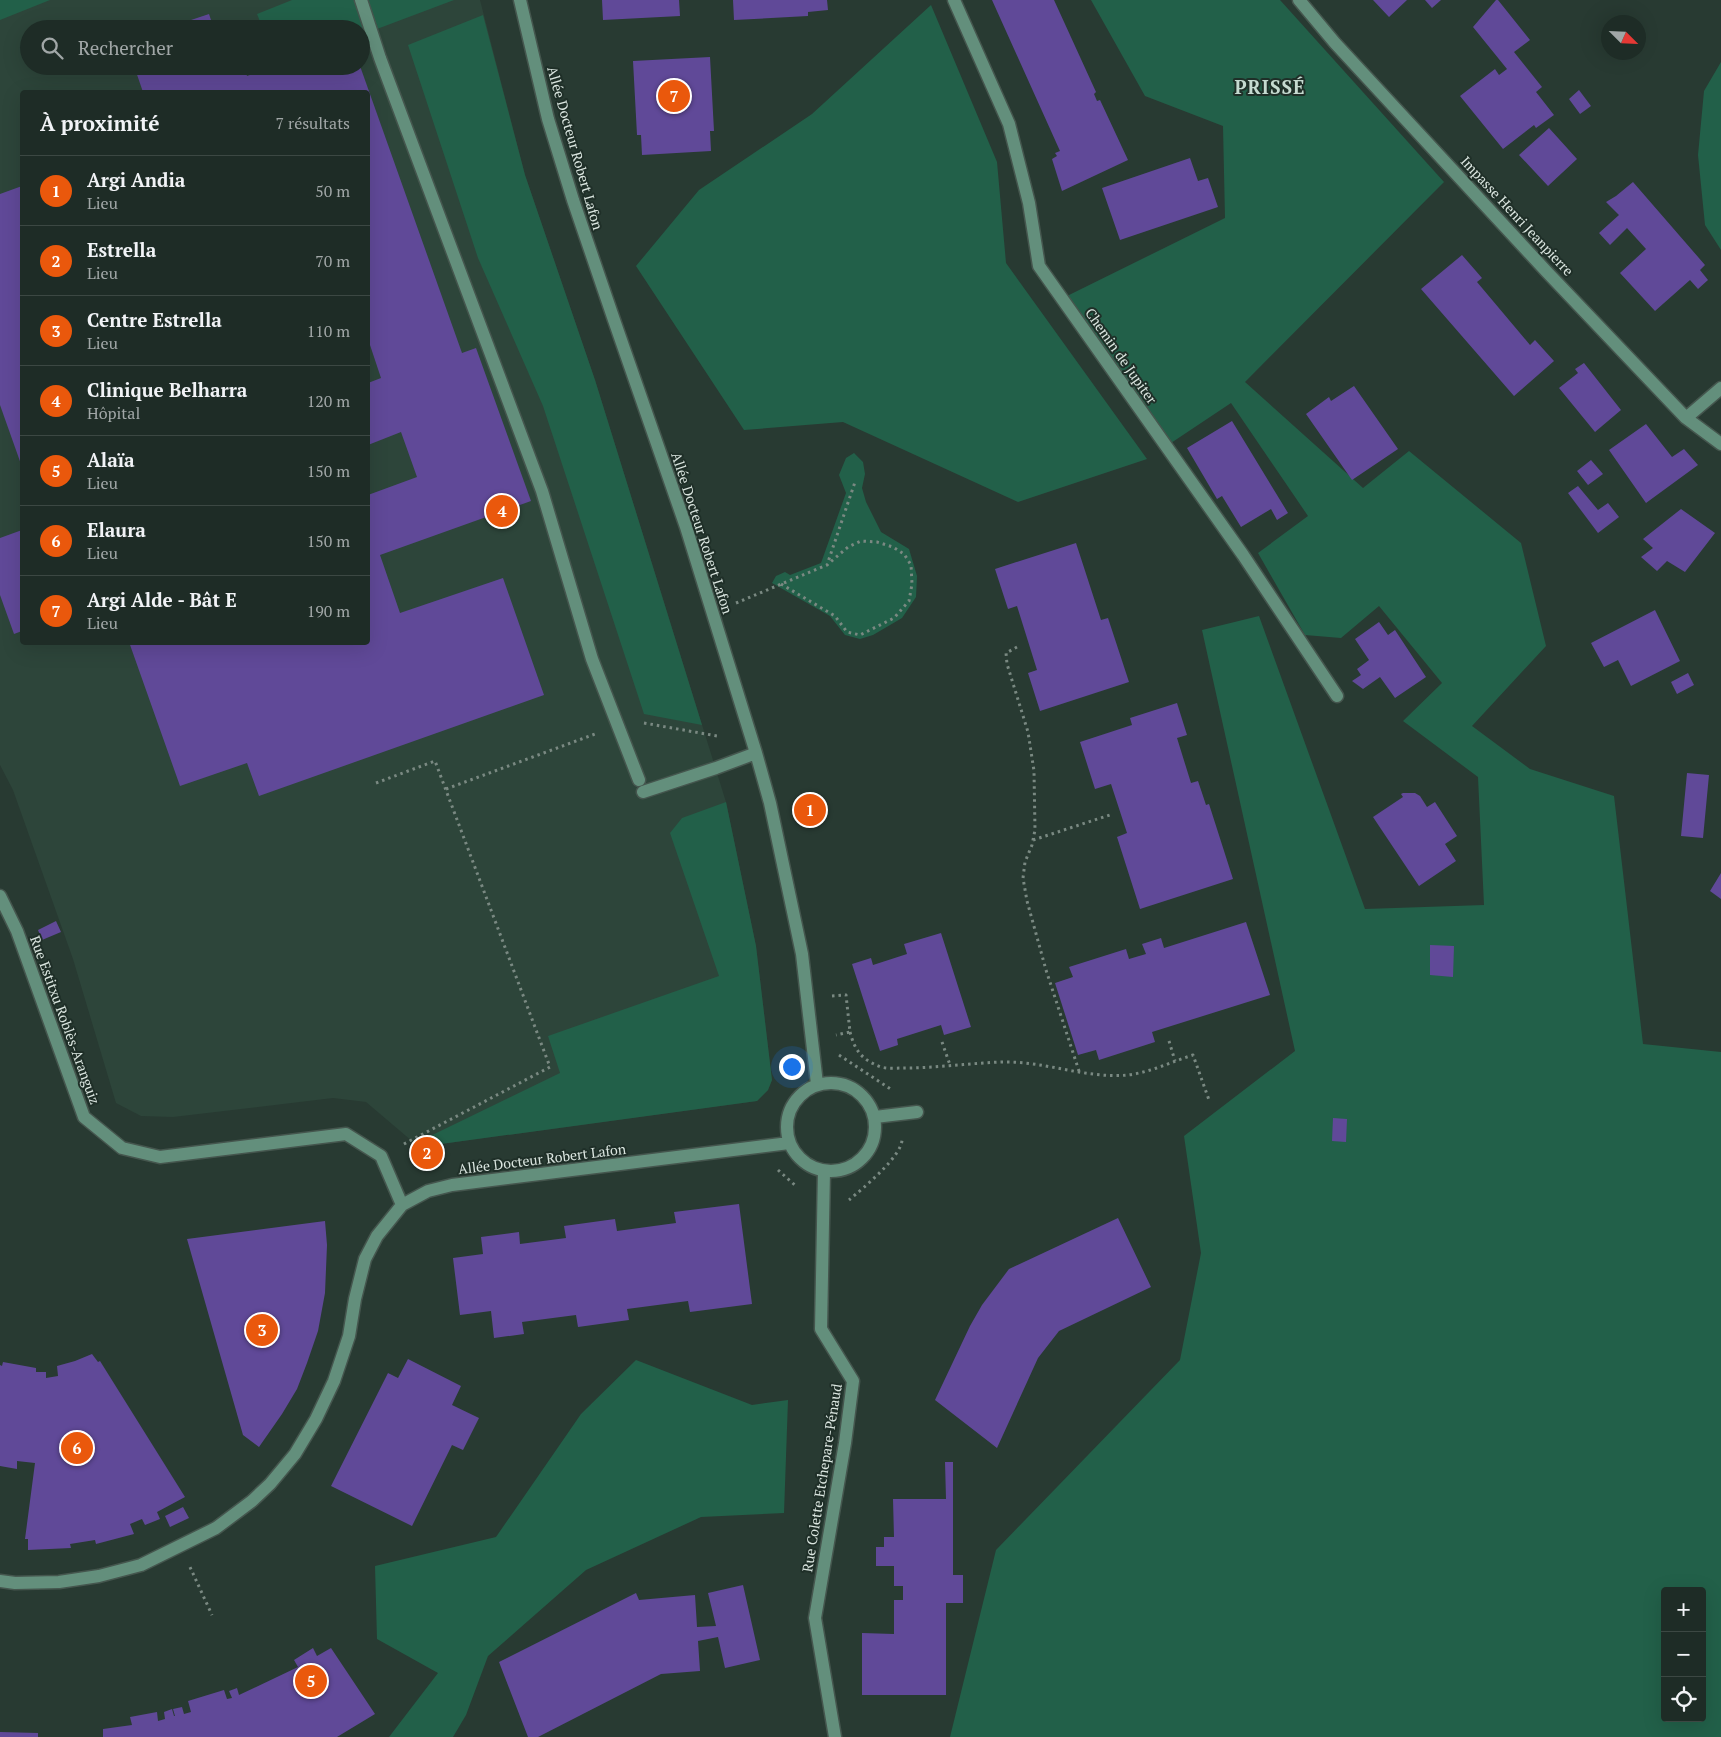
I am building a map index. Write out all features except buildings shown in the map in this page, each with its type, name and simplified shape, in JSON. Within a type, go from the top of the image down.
[{"type":"street","points":[[361,0],[368,20]]},
{"type":"street","name":"Allée Docteur Robert Lafon","points":[[520,0],[548,119],[573,200],[686,527],[756,753],[772,812],[802,954],[817,1084]]},
{"type":"street","name":"Chemin de Jupiter","points":[[954,0],[1009,124],[1029,203],[1039,266],[1243,555],[1336,696]]},
{"type":"street","name":"Impasse Henri Jeanpierre","points":[[1300,0],[1335,44],[1546,271],[1686,418],[1721,444]]},
{"type":"street","points":[[370,27],[542,491],[592,659],[641,786],[716,768],[756,753]]},
{"type":"street","points":[[1686,418],[1721,388]]},
{"type":"street","name":"Rue Estitxu Roblès-Aranguiz","points":[[0,896],[17,931],[84,1117],[122,1148],[160,1157],[346,1134],[381,1156]]},
{"type":"street","points":[[832,1082],[847,1084],[860,1092],[869,1103],[874,1117],[875,1132],[872,1146],[852,1166],[839,1171],[824,1171],[810,1166],[797,1156],[789,1143],[786,1125],[791,1107],[802,1093],[817,1084],[832,1082]]},
{"type":"street","points":[[874,1117],[917,1112]]},
{"type":"street","name":"Allée Docteur Robert Lafon","points":[[0,1581],[15,1583],[59,1582],[99,1576],[141,1565],[216,1528],[239,1512],[270,1484],[295,1454],[316,1418],[334,1381],[349,1336],[355,1299],[365,1258],[377,1236],[402,1205],[428,1191],[452,1186],[789,1143]]},
{"type":"street","points":[[381,1156],[402,1205]]},
{"type":"street","name":"Rue Colette Etchepare-Pénaud","points":[[824,1171],[821,1329],[853,1381],[845,1443],[815,1618],[836,1737]]},
{"type":"path","points":[[827,565],[855,482]]},
{"type":"path","points":[[712,613],[781,584],[827,565],[848,547],[861,541],[877,542],[892,547],[904,554],[911,564],[912,584],[908,601],[894,618],[860,634],[847,632],[835,616],[781,584]]},
{"type":"path","points":[[1016,648],[1006,653],[1007,664],[1028,732],[1034,771],[1035,830],[1025,862],[1023,878],[1027,901],[1046,970],[1079,1071]]},
{"type":"path","points":[[446,789],[631,721],[717,736]]},
{"type":"path","points":[[376,783],[435,761],[550,1067],[381,1156]]},
{"type":"path","points":[[1032,840],[1110,815]]},
{"type":"path","points":[[826,996],[846,995],[850,1032],[854,1047],[866,1059],[883,1068],[1005,1062],[1025,1063],[1102,1075],[1126,1075],[1148,1072],[1193,1054],[1209,1100]]},
{"type":"path","points":[[830,1036],[850,1032]]},
{"type":"path","points":[[1169,1041],[1175,1061]]},
{"type":"path","points":[[942,1042],[950,1065]]},
{"type":"path","points":[[180,1546],[212,1615]]},
{"type":"shaded area","points":[[0,0],[480,0],[525,175],[595,380],[726,802],[756,946],[772,1080],[768,1090],[757,1101],[419,1147],[366,1102],[333,1098],[173,1117],[141,1116],[116,1103],[73,959],[13,790],[0,765]]},
{"type":"green space","points":[[0,0],[50,0],[0,20]]},
{"type":"green space","points":[[292,0],[454,0],[370,32],[370,20],[259,20],[257,14]]},
{"type":"green space","points":[[1091,0],[1280,0],[1444,182],[1245,382],[1363,488],[1409,451],[1521,543],[1546,646],[1472,726],[1530,769],[1614,796],[1643,1044],[1721,1052],[1721,1737],[950,1737],[996,1550],[1180,1360],[1201,1253],[1184,1136],[1295,1051],[1202,630],[1259,616],[1365,909],[1484,905],[1478,777],[1403,721],[1442,683],[1379,606],[1341,638],[1305,635],[1258,553],[1308,516],[1231,403],[1171,443],[1067,296],[1225,218],[1223,126],[1145,96]]},
{"type":"green space","points":[[931,5],[997,162],[1006,263],[1147,459],[1018,502],[843,422],[744,430],[636,266],[699,190],[812,114]]},
{"type":"green space","points":[[483,15],[525,175],[595,380],[702,725],[644,714],[543,406],[478,258],[408,45]]},
{"type":"green space","points":[[1721,62],[1721,250],[1705,225],[1698,155],[1704,91]]},
{"type":"green space","points":[[854,453],[863,462],[865,474],[862,488],[866,502],[881,532],[909,549],[917,576],[916,597],[902,618],[873,635],[860,639],[845,635],[830,616],[772,583],[776,576],[785,572],[790,575],[821,563],[846,493],[839,475],[846,458]]},
{"type":"green space","points":[[726,802],[756,946],[772,1080],[768,1090],[757,1101],[419,1147],[420,1141],[560,1073],[548,1036],[719,976],[670,833],[682,818]]},
{"type":"green space","points":[[636,1360],[752,1405],[788,1400],[784,1513],[701,1517],[586,1570],[488,1656],[466,1715],[453,1737],[389,1737],[438,1673],[377,1639],[375,1566],[496,1537],[581,1414]]},
{"type":"place","name":"Argi Alde - Bât E","points":[[674,96]]},
{"type":"place","name":"Clinique Belharra","points":[[502,511]]},
{"type":"place","name":"Argi Andia","points":[[810,810]]},
{"type":"place","name":"Estrella","points":[[427,1153]]},
{"type":"place","name":"Centre Estrella","points":[[262,1330]]},
{"type":"place","name":"Elaura","points":[[77,1448]]},
{"type":"place","name":"Alaïa","points":[[311,1681]]},
{"type":"district","name":"PRISSÉ","points":[[1270,87]]}]
